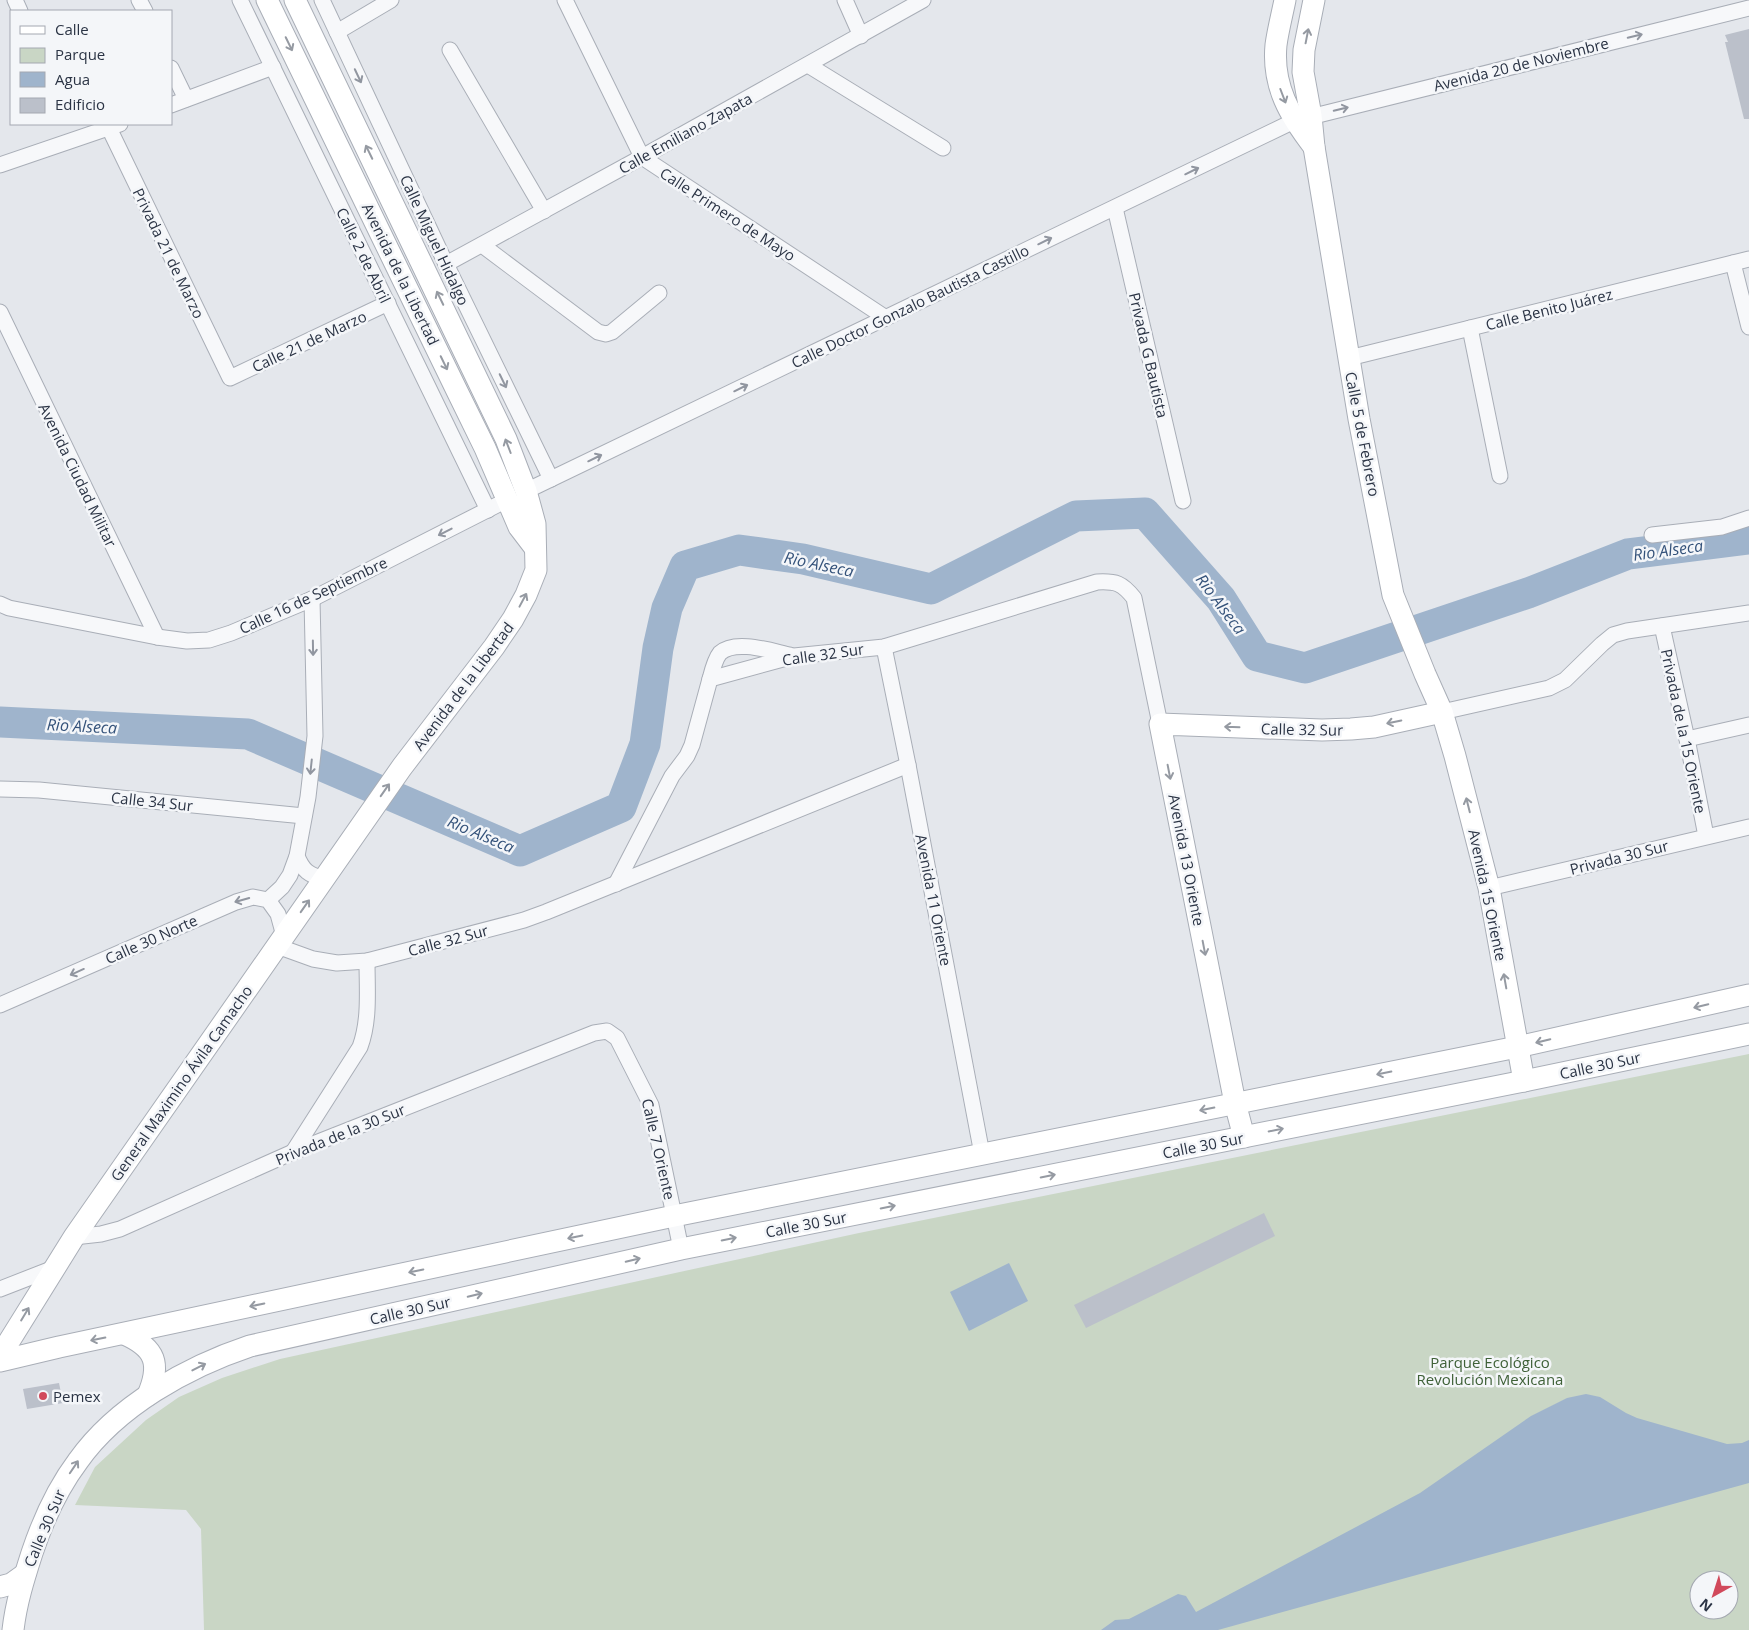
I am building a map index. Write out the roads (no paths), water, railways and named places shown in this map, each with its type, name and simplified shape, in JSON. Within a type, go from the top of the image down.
[{"type":"main road","name":"Avenida de la Libertad","points":[[267,0],[458,392],[517,495]]},
{"type":"main road","name":"Avenida de la Libertad","points":[[295,0],[506,439],[517,495],[519,527],[535,548],[536,570],[526,594],[512,619],[494,647],[368,814]]},
{"type":"main road","points":[[1286,0],[1276,44],[1275,70],[1282,94],[1302,119]]},
{"type":"main road","points":[[1302,119],[1304,50],[1314,0]]},
{"type":"main road","name":"Calle 5 de Febrero","points":[[1302,119],[1314,147],[1349,358],[1393,596],[1424,674],[1442,712]]},
{"type":"main road","points":[[458,392],[480,382]]},
{"type":"main road","name":"Calle 32 Sur","points":[[1160,724],[1351,730],[1374,727],[1442,712]]},
{"type":"main road","name":"Avenida 15 Oriente","points":[[1442,712],[1489,888],[1524,1081]]},
{"type":"main road","name":"Avenida 13 Oriente","points":[[1160,724],[1235,1103],[1244,1136]]},
{"type":"main road","name":"General Maximino Ávila Camacho","points":[[0,1356],[74,1237],[368,814]]},
{"type":"main road","points":[[0,1361],[674,1216],[1517,1046],[1749,995]]},
{"type":"main road","name":"Calle 30 Sur","points":[[13,1630],[15,1610],[25,1574],[47,1514],[77,1461],[107,1429],[148,1395],[197,1367],[223,1355],[250,1346],[681,1249],[1524,1081],[1749,1034]]},
{"type":"main road","points":[[124,1334],[140,1341],[146,1346],[154,1360],[154,1375],[148,1395]]},
{"type":"main road","points":[[0,1587],[11,1584],[25,1574]]},
{"type":"street","name":"Calle 2 de Abril","points":[[240,0],[488,510]]},
{"type":"street","name":"Calle Miguel Hidalgo","points":[[322,0],[446,264],[551,479]]},
{"type":"street","points":[[338,32],[392,0]]},
{"type":"street","points":[[565,0],[642,158]]},
{"type":"street","points":[[845,0],[861,36]]},
{"type":"street","name":"Calle Emiliano Zapata","points":[[446,264],[642,158],[923,0]]},
{"type":"street","name":"Avenida 20 de Noviembre","points":[[1302,119],[1749,8]]},
{"type":"street","points":[[450,50],[544,211]]},
{"type":"street","points":[[808,65],[943,148]]},
{"type":"street","points":[[172,105],[273,67]]},
{"type":"street","points":[[172,70],[186,99]]},
{"type":"street","name":"Calle Doctor Gonzalo Bautista Castillo","points":[[517,495],[1302,119]]},
{"type":"street","points":[[0,164],[115,126]]},
{"type":"street","name":"Privada 21 de Marzo","points":[[115,126],[230,378]]},
{"type":"street","name":"Calle Primero de Mayo","points":[[642,158],[886,318]]},
{"type":"street","name":"Privada G Bautista","points":[[1115,208],[1183,501]]},
{"type":"street","points":[[482,245],[598,332],[606,334],[612,332],[659,293]]},
{"type":"street","name":"Calle Benito Juárez","points":[[1349,358],[1749,260]]},
{"type":"street","points":[[1733,263],[1749,327]]},
{"type":"street","name":"Calle 21 de Marzo","points":[[230,378],[388,303]]},
{"type":"street","name":"Avenida Ciudad Militar","points":[[0,312],[157,637]]},
{"type":"street","points":[[1470,328],[1500,476]]},
{"type":"street","name":"Calle 16 de Septiembre","points":[[0,604],[9,608],[157,637],[187,641],[209,640],[312,600],[517,495]]},
{"type":"street","points":[[1652,535],[1722,526],[1749,518]]},
{"type":"street","name":"Calle 32 Sur","points":[[710,679],[794,656],[884,647],[1096,582],[1112,581],[1125,587]]},
{"type":"street","name":"Avenida 13 Oriente","points":[[1125,587],[1134,598],[1160,724]]},
{"type":"street","points":[[281,941],[278,914],[268,900],[282,887],[290,874],[296,856],[308,797],[315,736],[312,600]]},
{"type":"street","points":[[1442,712],[1549,688],[1565,680],[1613,635],[1627,631],[1749,613]]},
{"type":"street","name":"Privada de la 15 Oriente","points":[[1662,626],[1706,836]]},
{"type":"street","points":[[616,884],[672,776],[692,745],[710,679],[719,654],[730,647],[746,646],[794,656]]},
{"type":"street","name":"Avenida 11 Oriente","points":[[884,647],[982,1154]]},
{"type":"street","points":[[1687,739],[1749,725]]},
{"type":"street","name":"Calle 32 Sur","points":[[281,941],[313,959],[337,963],[367,961],[524,920],[908,765]]},
{"type":"street","name":"Calle 34 Sur","points":[[0,789],[39,790],[304,816]]},
{"type":"street","name":"Privada 30 Sur","points":[[1489,888],[1749,827]]},
{"type":"street","points":[[296,856],[306,872],[324,879]]},
{"type":"street","name":"Calle 30 Norte","points":[[0,1005],[236,902],[253,897],[268,900]]},
{"type":"street","points":[[293,1152],[360,1047],[367,1021],[367,961]]},
{"type":"street","name":"Privada de la 30 Sur","points":[[74,1237],[101,1234],[120,1229],[293,1152],[594,1033],[607,1031]]},
{"type":"street","name":"Calle 7 Oriente","points":[[607,1031],[617,1038],[651,1105],[681,1249]]},
{"type":"street","points":[[0,1289],[54,1268]]},
{"type":"water","points":[[1009,1263],[1028,1301],[969,1331],[950,1292]]},
{"type":"water","points":[[1586,1394],[1600,1397],[1637,1418],[1727,1444],[1742,1443],[1749,1440],[1749,1483],[1218,1630],[1101,1630],[1115,1620],[1129,1619],[1178,1594],[1186,1596],[1196,1612],[1420,1493],[1531,1416],[1567,1398]]},
{"type":"waterway","name":"Rio Alseca","points":[[0,722],[248,734],[520,851],[621,807],[645,744],[658,648],[667,608],[685,566],[739,550],[803,559],[931,589],[1076,516],[1145,513],[1221,599],[1257,656],[1305,668],[1528,593],[1628,554],[1749,539]]},
{"type":"place","name":"Pemex","points":[[43,1396]]},
{"type":"park label","name":"Parque Ecológico Revolución Mexicana","points":[[1490,1370]]}]
